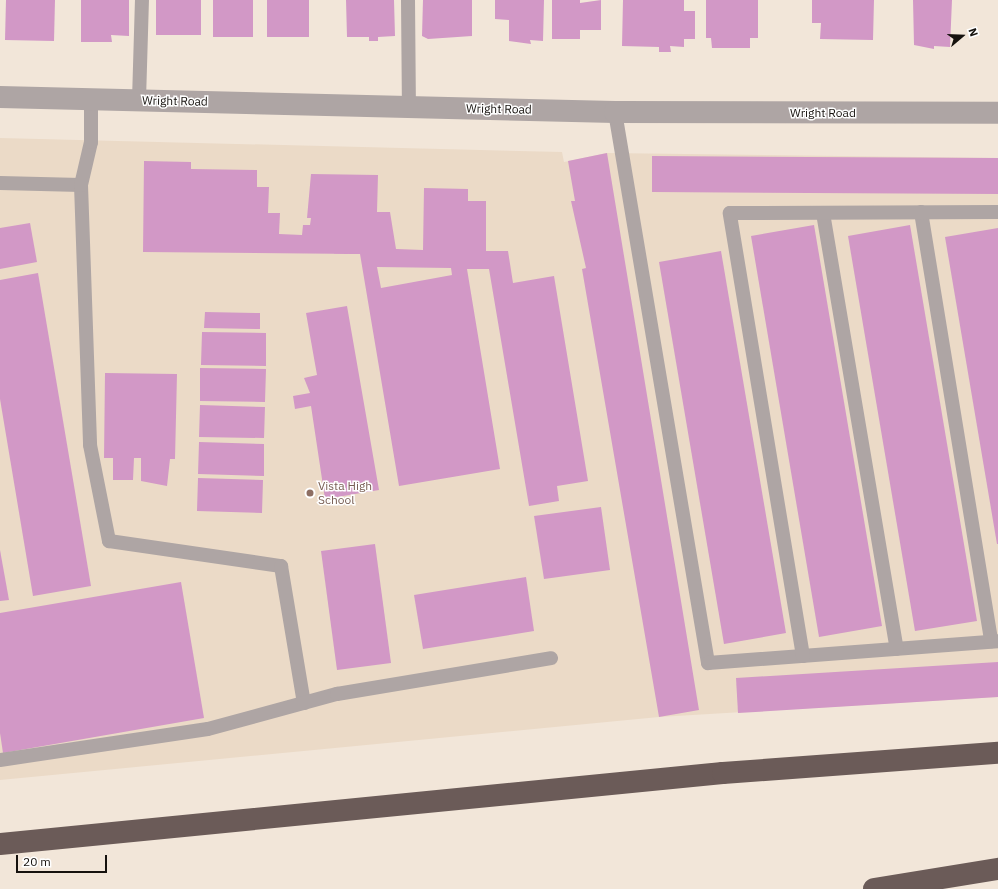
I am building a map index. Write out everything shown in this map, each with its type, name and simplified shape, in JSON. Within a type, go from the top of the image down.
[{"type":"highway","points":[[0,844],[723,773],[998,753]]},
{"type":"highway","points":[[874,889],[998,869]]},
{"type":"street","name":"Wright Road","points":[[0,97],[615,112],[998,113]]},
{"type":"lane","points":[[139,100],[142,0]]},
{"type":"lane","points":[[408,0],[409,106]]},
{"type":"lane","points":[[91,99],[92,142],[80,185],[90,445],[109,541],[281,566],[304,703]]},
{"type":"lane","points":[[615,112],[708,664],[994,641],[921,212]]},
{"type":"lane","points":[[0,183],[80,185]]},
{"type":"lane","points":[[802,656],[730,213],[998,212]]},
{"type":"lane","points":[[823,213],[897,648]]},
{"type":"lane","points":[[0,760],[208,729],[336,694],[551,658]]},
{"type":"shaded area","name":"Vista High School","points":[[0,138],[562,152],[564,162],[607,153],[998,158],[998,697],[659,717],[0,780]]},
{"type":"building","points":[[6,0],[55,0],[54,41],[5,40]]},
{"type":"building","points":[[81,0],[129,0],[129,36],[111,35],[112,42],[81,42]]},
{"type":"building","points":[[156,0],[201,0],[201,35],[156,35]]},
{"type":"building","points":[[213,0],[253,0],[253,37],[213,37]]},
{"type":"building","points":[[267,0],[309,0],[309,37],[267,37]]},
{"type":"building","points":[[346,0],[394,0],[395,36],[378,37],[378,41],[369,41],[369,37],[347,37]]},
{"type":"building","points":[[423,0],[472,0],[472,36],[428,39],[422,36]]},
{"type":"building","points":[[495,0],[544,0],[543,41],[530,40],[531,44],[509,41],[509,20],[495,19]]},
{"type":"building","points":[[552,0],[580,0],[580,3],[601,0],[601,30],[580,30],[580,39],[552,39]]},
{"type":"building","points":[[623,0],[684,0],[684,11],[695,11],[695,39],[684,39],[684,47],[670,46],[671,52],[659,52],[659,47],[622,46]]},
{"type":"building","points":[[706,0],[758,0],[758,38],[750,38],[750,48],[712,48],[711,38],[706,38]]},
{"type":"building","points":[[812,0],[874,0],[873,40],[820,39],[821,23],[812,23]]},
{"type":"building","points":[[913,0],[952,0],[950,47],[934,46],[934,49],[914,45]]},
{"type":"building","points":[[607,153],[699,710],[659,717],[582,269],[586,268],[571,201],[575,201],[568,161]]},
{"type":"building","points":[[652,156],[998,158],[998,194],[652,192]]},
{"type":"building","points":[[144,161],[191,162],[191,169],[257,170],[257,187],[269,187],[268,213],[280,213],[279,234],[302,235],[303,225],[310,225],[311,218],[307,218],[311,174],[378,175],[377,212],[390,212],[396,249],[423,250],[424,188],[468,189],[468,201],[486,201],[486,251],[508,251],[513,283],[554,276],[588,481],[557,486],[559,501],[529,506],[489,269],[467,269],[500,469],[399,486],[360,254],[143,252]],"holes":[[[377,267],[451,268],[452,275],[381,288]]]},
{"type":"building","points":[[30,223],[37,262],[0,269],[0,228]]},
{"type":"building","points":[[814,225],[882,626],[819,637],[751,236]]},
{"type":"building","points":[[910,225],[977,621],[915,631],[848,236]]},
{"type":"building","points":[[998,228],[998,544],[997,544],[945,237]]},
{"type":"building","points":[[721,251],[786,633],[724,644],[659,262]]},
{"type":"building","points":[[38,273],[91,586],[33,596],[0,399],[0,280]]},
{"type":"building","points":[[347,306],[379,490],[325,499],[311,406],[295,409],[293,396],[310,393],[304,378],[317,375],[306,313]]},
{"type":"building","points":[[205,312],[260,313],[260,329],[204,328]]},
{"type":"building","points":[[202,332],[266,333],[266,366],[201,365]]},
{"type":"building","points":[[200,368],[266,369],[265,402],[200,401]]},
{"type":"building","points":[[105,373],[177,374],[175,459],[170,459],[167,486],[141,481],[141,458],[134,458],[133,480],[113,480],[113,458],[104,458]]},
{"type":"building","points":[[200,405],[265,407],[264,438],[199,437]]},
{"type":"building","points":[[199,442],[264,444],[264,476],[198,474]]},
{"type":"building","points":[[198,478],[263,480],[262,513],[197,511]]},
{"type":"building","points":[[601,507],[610,570],[544,579],[534,516]]},
{"type":"building","points":[[375,544],[391,663],[337,670],[321,551]]},
{"type":"building","points":[[0,550],[9,600],[0,601]]},
{"type":"building","points":[[526,577],[534,631],[423,649],[414,595]]},
{"type":"building","points":[[181,582],[204,718],[3,753],[0,733],[0,613]]},
{"type":"building","points":[[998,662],[998,697],[738,713],[736,678]]},
{"type":"place","name":"Vista High School","points":[[310,493]]}]
